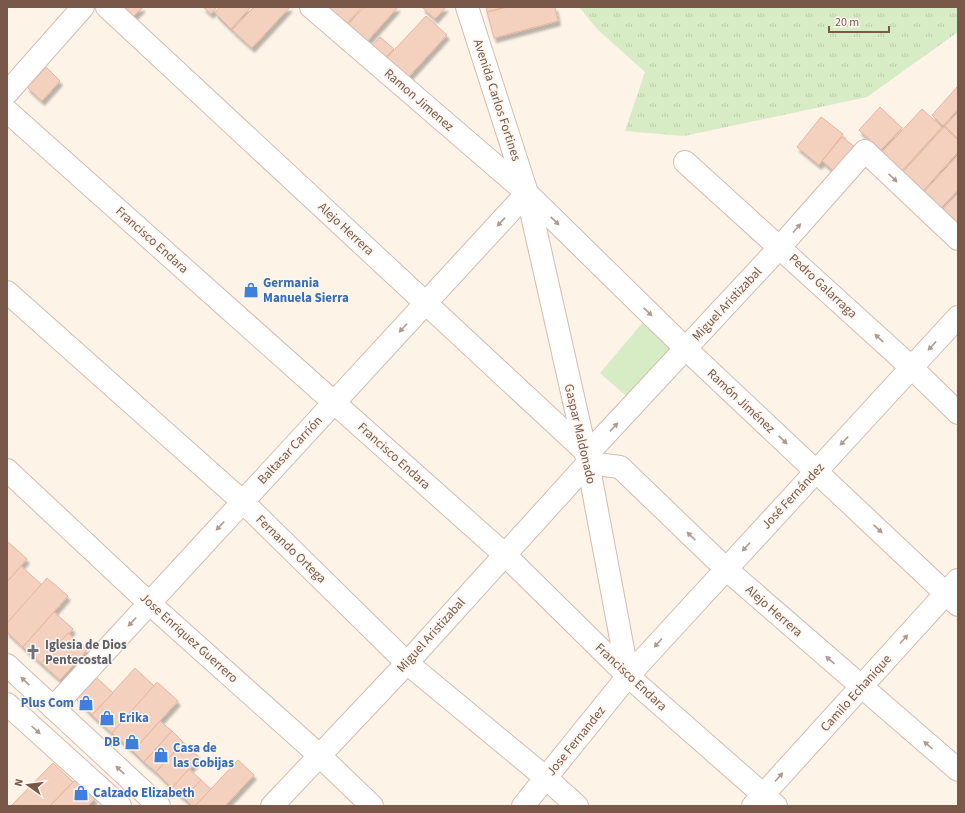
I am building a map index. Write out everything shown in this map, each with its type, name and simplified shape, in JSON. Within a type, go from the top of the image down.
[{"type":"street","points":[[7,93],[83,7]]},
{"type":"street","name":"Alejo Herrera","points":[[107,7],[426,303],[587,457],[620,467],[726,569],[958,770]]},
{"type":"street","name":"Ramon Jimenez","points":[[311,7],[527,193]]},
{"type":"street","name":"Avenida Carlos Fortines","points":[[467,7],[527,193]]},
{"type":"street","name":"Francisco Endara","points":[[7,111],[504,554],[628,676],[764,802]]},
{"type":"street","name":"Miguel Aristizabal","points":[[272,806],[407,663],[504,554],[587,457],[589,452],[780,247],[865,151],[958,239]]},
{"type":"street","name":"Pedro Galarraga","points":[[685,162],[912,368],[958,413]]},
{"type":"street","name":"Baltasar Carrión","points":[[53,708],[527,193]]},
{"type":"street","name":"Ramón Jiménez","points":[[527,193],[686,349],[816,471],[954,593]]},
{"type":"street","name":"Gaspar Maldonado","points":[[527,193],[575,412],[587,457],[628,676]]},
{"type":"street","name":"Fernando Ortega","points":[[7,292],[243,502],[407,663],[546,778],[577,806]]},
{"type":"street","name":"José Fernández","points":[[628,676],[958,317]]},
{"type":"street","name":"Jose Enriquez Guerrero","points":[[7,470],[150,603],[319,755],[372,806]]},
{"type":"street","name":"Camilo Echanique","points":[[764,802],[861,687],[954,593]]},
{"type":"street","points":[[7,665],[159,806]]},
{"type":"street","name":"Jose Fernandez","points":[[523,806],[628,676]]},
{"type":"street","points":[[7,704],[120,806]]},
{"type":"green space","points":[[579,7],[958,7],[958,32],[867,97],[684,136],[625,131],[645,72],[598,30]]},
{"type":"green space","points":[[644,321],[676,349],[632,401],[600,373]]},
{"type":"building","points":[[122,7],[143,7],[133,17]]},
{"type":"building","points":[[203,7],[217,7],[211,14]]},
{"type":"building","points":[[220,7],[251,7],[231,29],[215,13]]},
{"type":"building","points":[[254,7],[290,7],[252,48],[232,30]]},
{"type":"building","points":[[326,7],[362,7],[344,27]]},
{"type":"building","points":[[364,7],[398,7],[363,46],[344,29]]},
{"type":"building","points":[[422,7],[446,7],[435,19]]},
{"type":"building","points":[[486,7],[505,7],[487,12]]},
{"type":"building","points":[[508,7],[555,7],[558,21],[494,38],[487,12]]},
{"type":"building","points":[[426,16],[447,35],[403,83],[382,63]]},
{"type":"building","points":[[380,37],[394,49],[381,62],[368,50]]},
{"type":"building","points":[[46,67],[60,81],[42,101],[27,87]]},
{"type":"building","points":[[958,86],[958,109],[943,126],[932,115]]},
{"type":"building","points":[[880,107],[902,128],[881,150],[859,130]]},
{"type":"building","points":[[922,109],[942,127],[901,172],[881,153]]},
{"type":"building","points":[[958,112],[958,139],[945,126]]},
{"type":"building","points":[[821,117],[843,134],[819,165],[797,147]]},
{"type":"building","points":[[944,127],[958,140],[958,152],[921,193],[901,174]]},
{"type":"building","points":[[842,137],[860,151],[840,176],[822,161]]},
{"type":"building","points":[[958,155],[958,190],[941,208],[924,192]]},
{"type":"building","points":[[958,193],[958,230],[939,213]]},
{"type":"building","points":[[7,541],[27,559],[7,582]]},
{"type":"building","points":[[21,566],[42,585],[7,623],[7,582]]},
{"type":"building","points":[[47,578],[68,596],[23,647],[7,632],[7,623]]},
{"type":"building","points":[[54,612],[73,629],[41,663],[23,647]]},
{"type":"building","points":[[68,633],[87,650],[60,680],[41,663]]},
{"type":"building","points":[[135,668],[154,686],[112,733],[92,715]]},
{"type":"building","points":[[96,677],[113,693],[92,715],[76,699]]},
{"type":"building","points":[[157,682],[178,701],[133,751],[112,733]]},
{"type":"building","points":[[160,721],[172,731],[144,762],[133,751]]},
{"type":"building","name":"Casa de las Cobijas","points":[[172,731],[183,742],[156,772],[144,762]]},
{"type":"building","points":[[183,742],[200,758],[172,788],[156,772]]},
{"type":"building","points":[[238,760],[254,775],[225,806],[195,806]]},
{"type":"building","points":[[53,763],[73,782],[50,806],[11,806]]},
{"type":"building","points":[[189,769],[201,780],[184,798],[172,788]]},
{"type":"building","points":[[75,780],[95,799],[88,806],[50,806]]},
{"type":"building","points":[[201,780],[211,789],[195,806],[192,806],[184,798]]},
{"type":"place","name":"Germania Manuela Sierra","points":[[251,290]]},
{"type":"place","name":"Iglesia de Dios Pentecostal","points":[[33,652]]},
{"type":"place","name":"Plus Com","points":[[86,703]]},
{"type":"place","name":"Erika","points":[[107,718]]},
{"type":"place","name":"DB","points":[[132,742]]},
{"type":"place","name":"Casa de las Cobijas","points":[[161,755]]},
{"type":"place","name":"Calzado Elizabeth","points":[[81,793]]}]
